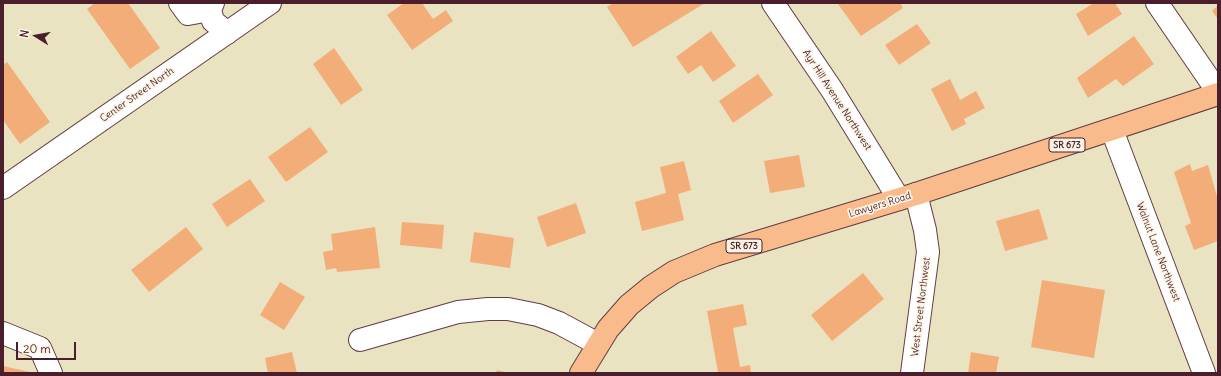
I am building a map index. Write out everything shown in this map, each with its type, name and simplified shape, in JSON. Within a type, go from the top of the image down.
[{"type":"main road","name":"Lawyers Road","points":[[581,373],[608,329],[629,305],[651,287],[674,272],[715,255],[908,196],[1112,130],[1218,93]]},
{"type":"street","points":[[180,3],[188,14],[211,7],[213,21],[227,33]]},
{"type":"street","name":"Center Street North","points":[[3,188],[270,3]]},
{"type":"street","name":"Ayr Hill Avenue Northwest","points":[[773,3],[832,90],[908,196]]},
{"type":"street","points":[[1157,3],[1218,93]]},
{"type":"street","name":"Walnut Lane Northwest","points":[[1112,130],[1204,373]]},
{"type":"street","name":"West Street Northwest","points":[[908,196],[925,230],[928,252],[912,373]]},
{"type":"street","points":[[360,340],[458,312],[508,309],[538,315],[559,323],[598,344]]},
{"type":"street","points":[[3,333],[40,348],[50,373]]},
{"type":"building","points":[[95,3],[128,3],[160,48],[130,69],[87,9]]},
{"type":"building","points":[[404,3],[422,3],[433,19],[446,10],[453,21],[412,50],[387,15]]},
{"type":"building","points":[[613,3],[705,3],[633,47],[607,7]]},
{"type":"building","points":[[900,3],[903,8],[861,36],[838,4]]},
{"type":"building","points":[[1094,3],[1115,3],[1122,14],[1088,36],[1076,14]]},
{"type":"building","points":[[1218,5],[1218,19],[1212,11]]},
{"type":"building","points":[[917,24],[931,43],[899,65],[885,45]]},
{"type":"building","points":[[711,31],[736,66],[713,82],[701,65],[688,74],[676,57]]},
{"type":"building","points":[[1134,36],[1154,64],[1123,86],[1116,79],[1088,98],[1077,78]]},
{"type":"building","points":[[334,48],[363,90],[341,105],[313,64]]},
{"type":"building","points":[[7,62],[50,122],[20,144],[3,120],[3,65]]},
{"type":"building","points":[[758,74],[773,95],[733,123],[719,101]]},
{"type":"building","points":[[950,79],[960,100],[976,91],[985,108],[964,119],[966,124],[952,131],[931,89]]},
{"type":"building","points":[[310,127],[328,152],[286,182],[268,157]]},
{"type":"building","points":[[799,155],[805,187],[770,193],[764,161]]},
{"type":"building","points":[[684,161],[691,190],[678,194],[684,220],[642,231],[635,202],[666,193],[660,167]]},
{"type":"building","points":[[1190,164],[1192,171],[1208,165],[1218,200],[1218,241],[1194,250],[1185,226],[1191,223],[1174,172]]},
{"type":"building","points":[[250,179],[265,201],[227,227],[212,204]]},
{"type":"building","points":[[576,203],[586,233],[547,247],[537,217]]},
{"type":"building","points":[[1039,209],[1048,239],[1005,251],[996,221]]},
{"type":"building","points":[[402,222],[444,225],[442,249],[400,245]]},
{"type":"building","points":[[186,227],[203,249],[149,292],[131,270]]},
{"type":"building","points":[[375,227],[380,268],[337,272],[336,268],[326,270],[323,252],[333,250],[331,234]]},
{"type":"building","points":[[474,232],[514,238],[510,268],[470,262]]},
{"type":"building","points":[[863,273],[884,299],[832,341],[811,315]]},
{"type":"building","points":[[1042,280],[1105,290],[1094,358],[1031,347]]},
{"type":"building","points":[[280,282],[305,297],[284,330],[260,315]]},
{"type":"building","points":[[743,304],[747,325],[733,328],[740,367],[750,365],[751,373],[715,373],[718,372],[707,311]]},
{"type":"building","points":[[292,352],[297,373],[268,373],[265,358]]},
{"type":"building","points":[[971,352],[999,357],[996,373],[968,373]]},
{"type":"building","points":[[3,366],[30,372],[30,373],[3,373]]},
{"type":"building","points":[[497,370],[508,373],[496,373]]}]
